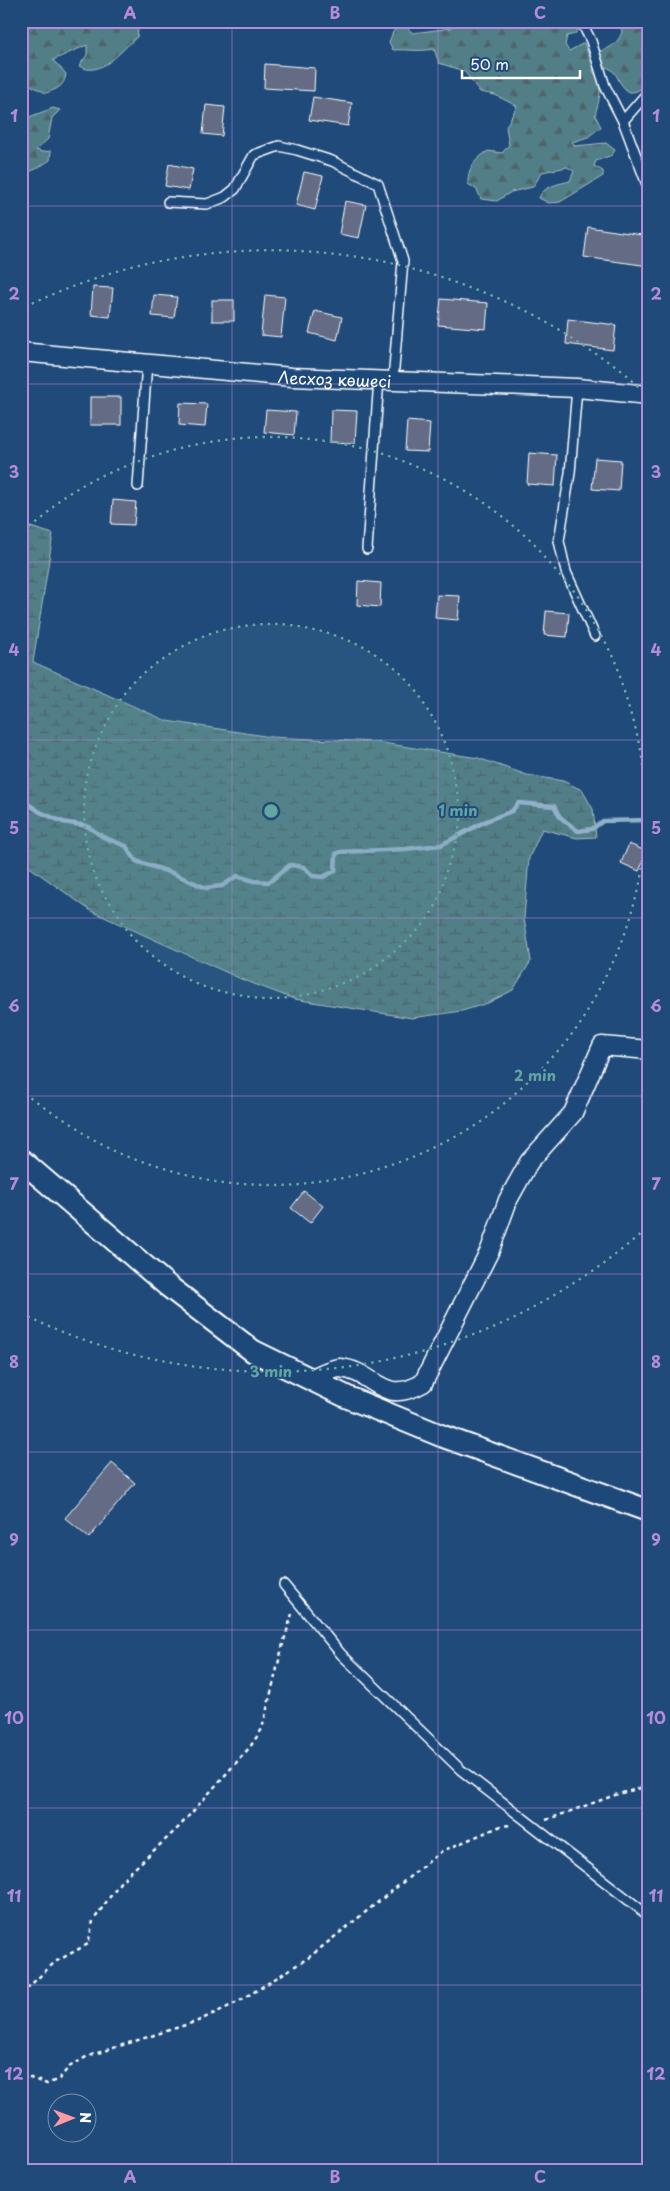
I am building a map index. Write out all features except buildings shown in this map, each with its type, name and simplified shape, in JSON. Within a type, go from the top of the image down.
[{"type":"street","name":"Лесхоз көшесі","points":[[21,352],[292,377],[386,379],[648,392]]},
{"type":"street","points":[[310,1379],[338,1368],[358,1374],[380,1388],[395,1392],[412,1389],[423,1382],[490,1250],[508,1200],[529,1162],[573,1113],[602,1046],[649,1050]]},
{"type":"street","points":[[21,1160],[168,1286],[253,1351],[346,1397],[442,1436],[649,1512]]},
{"type":"lane","points":[[581,21],[591,41],[605,86],[623,121],[649,190]]},
{"type":"lane","points":[[623,121],[649,91]]},
{"type":"lane","points":[[168,202],[207,204],[225,197],[235,189],[254,155],[279,146],[332,161],[378,184],[403,261],[386,379],[367,549]]},
{"type":"lane","points":[[138,486],[147,363]]},
{"type":"lane","points":[[577,388],[570,473],[560,541],[566,572],[595,636]]},
{"type":"lane","points":[[284,1585],[341,1654],[461,1770],[649,1916]]},
{"type":"path","points":[[21,1994],[55,1962],[88,1944],[93,1921],[121,1881],[179,1828],[250,1747],[262,1729],[269,1709],[283,1644],[297,1600]]},
{"type":"path","points":[[21,2078],[28,2077],[47,2084],[59,2079],[69,2067],[88,2056],[198,2021],[238,2002],[308,1958],[442,1851],[501,1826],[531,1824],[618,1794],[649,1786]]},
{"type":"green space","points":[[21,21],[73,21],[79,28],[84,21],[139,21],[137,37],[103,66],[87,69],[79,66],[87,55],[87,45],[53,60],[66,74],[64,82],[59,87],[46,93],[32,86],[21,76]]},
{"type":"green space","points":[[402,21],[412,21],[408,29],[413,33],[451,28],[450,21],[574,21],[579,27],[575,34],[567,36],[565,45],[569,51],[584,43],[588,53],[604,50],[616,42],[622,32],[621,27],[613,21],[649,21],[649,78],[641,88],[629,92],[624,88],[616,74],[609,68],[594,66],[593,71],[600,87],[595,115],[601,127],[588,137],[572,142],[575,146],[606,143],[615,150],[612,155],[596,161],[594,166],[603,171],[603,176],[560,202],[549,203],[539,198],[548,188],[570,181],[574,171],[567,167],[542,172],[533,187],[511,192],[497,201],[481,199],[477,190],[468,184],[470,169],[479,157],[488,151],[502,153],[509,145],[506,127],[517,106],[495,95],[480,92],[464,71],[439,63],[434,49],[393,50],[389,42],[393,32]]},
{"type":"green space","points":[[53,108],[60,110],[52,118],[48,139],[36,150],[42,152],[51,151],[50,160],[22,175],[21,120]]},
{"type":"green space","points":[[21,524],[53,534],[33,662],[167,721],[271,737],[376,742],[478,758],[527,775],[563,781],[582,790],[593,809],[596,837],[577,838],[542,829],[529,858],[524,918],[531,961],[513,990],[488,1003],[462,1011],[412,1018],[294,999],[241,979],[91,911],[21,861]]},
{"type":"waterway","points":[[21,799],[40,812],[63,822],[87,826],[103,837],[126,846],[136,861],[172,873],[206,888],[222,886],[237,876],[254,881],[269,882],[290,865],[304,867],[313,876],[323,877],[335,871],[336,854],[340,852],[405,849],[441,845],[486,821],[512,811],[518,803],[554,806],[560,817],[578,831],[592,829],[603,821],[649,820]]}]
